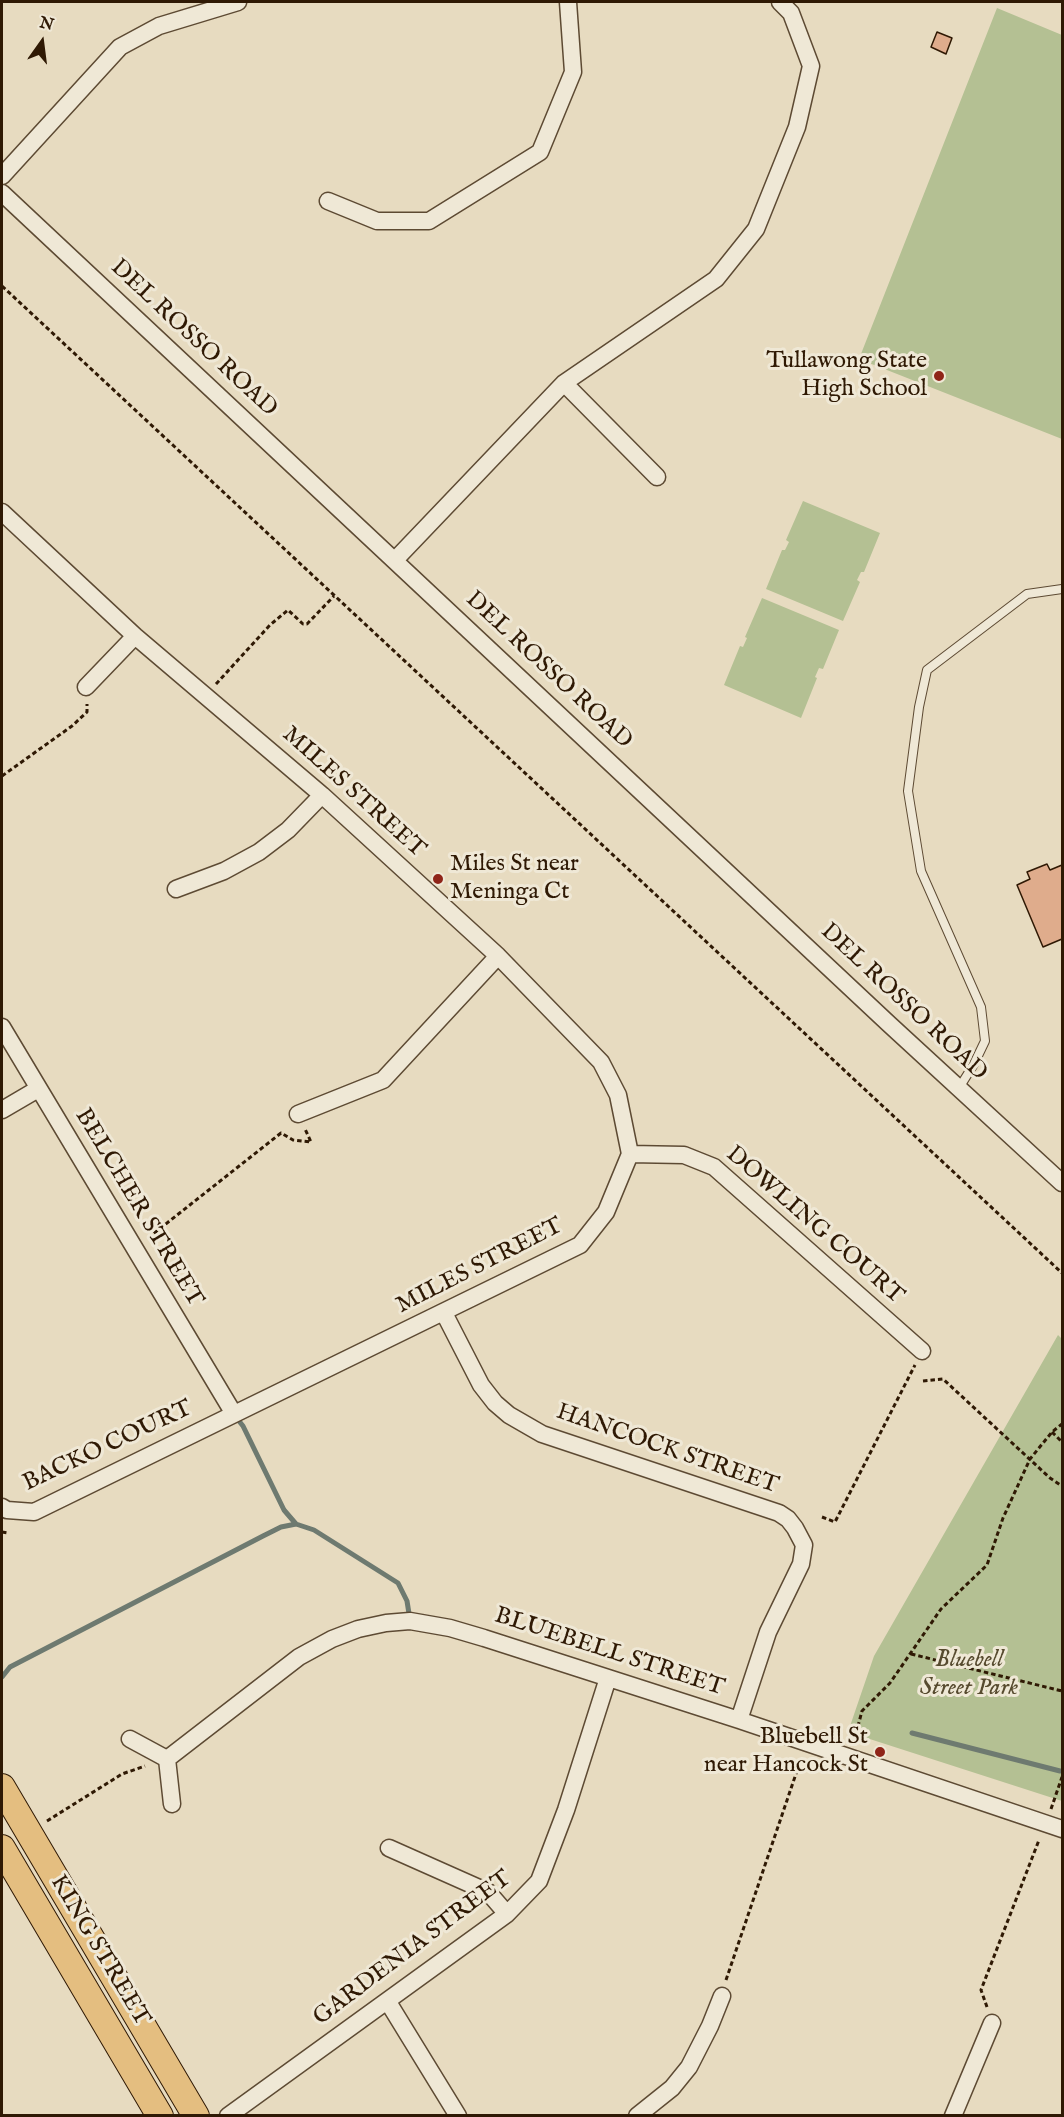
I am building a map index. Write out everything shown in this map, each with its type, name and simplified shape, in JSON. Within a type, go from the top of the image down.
[{"type":"main road","name":"KING STREET","points":[[2,1787],[196,2115]]},
{"type":"main road","name":"KING STREET","points":[[2,1848],[160,2115]]},
{"type":"street","points":[[2,176],[120,47],[159,26],[238,2]]},
{"type":"street","points":[[328,201],[377,222],[429,221],[540,152],[573,72],[568,2]]},
{"type":"street","points":[[395,560],[564,383],[716,279],[756,229],[797,127],[811,66],[791,13],[780,2]]},
{"type":"street","name":"DEL ROSSO ROAD","points":[[2,193],[958,1089],[1062,1183]]},
{"type":"street","points":[[564,383],[657,477]]},
{"type":"street","name":"MILES STREET","points":[[2,512],[135,636],[322,795],[498,956],[601,1062],[618,1095],[630,1154],[606,1212],[580,1245],[234,1414]]},
{"type":"street","points":[[87,687],[135,636]]},
{"type":"street","points":[[176,890],[224,871],[259,852],[288,830],[322,795]]},
{"type":"street","points":[[298,1114],[383,1080],[498,956]]},
{"type":"street","name":"BELCHER STREET","points":[[2,1027],[234,1414]]},
{"type":"street","points":[[2,1110],[38,1089]]},
{"type":"street","name":"DOWLING COURT","points":[[630,1154],[684,1155],[714,1167],[922,1351]]},
{"type":"street","name":"HANCOCK STREET","points":[[444,1313],[480,1385],[509,1415],[542,1434],[779,1513],[795,1528],[804,1545],[801,1564],[768,1632],[739,1720]]},
{"type":"street","name":"BACKO COURT","points":[[2,1507],[8,1510],[34,1512],[234,1414]]},
{"type":"street","name":"BLUEBELL STREET","points":[[167,1759],[299,1657],[332,1639],[358,1629],[410,1621],[450,1628],[608,1678],[1062,1829]]},
{"type":"street","name":"GARDENIA STREET","points":[[228,2115],[388,2002],[507,1914],[539,1881],[564,1816],[608,1678]]},
{"type":"street","points":[[130,1739],[167,1759],[171,1804]]},
{"type":"street","points":[[389,1848],[488,1892],[507,1914]]},
{"type":"street","points":[[637,2115],[672,2088],[689,2067],[722,1996]]},
{"type":"street","points":[[388,2002],[458,2115]]},
{"type":"street","points":[[953,2115],[992,2023]]},
{"type":"lane","points":[[958,1089],[985,1041],[981,1007],[921,871],[908,791],[919,707],[927,670],[1027,594],[1062,589]]},
{"type":"path","points":[[2,286],[1062,1273]]},
{"type":"path","points":[[205,696],[270,625],[288,610],[303,624],[307,624],[334,596]]},
{"type":"path","points":[[2,776],[72,726],[87,712],[87,687]]},
{"type":"path","points":[[133,1248],[281,1133],[293,1140],[311,1142],[298,1114]]},
{"type":"path","points":[[822,1517],[835,1522],[906,1387],[922,1351]]},
{"type":"path","points":[[923,1381],[943,1379],[1050,1478],[1062,1486]]},
{"type":"path","points":[[850,1758],[862,1711],[890,1683],[941,1608],[987,1565],[1004,1518],[1030,1459],[1052,1432],[1062,1424]]},
{"type":"path","points":[[1052,1432],[1062,1442]]},
{"type":"path","points":[[2,1532],[8,1533]]},
{"type":"path","points":[[911,1654],[1062,1691]]},
{"type":"path","points":[[47,1821],[122,1774],[167,1759]]},
{"type":"path","points":[[722,1996],[730,1965],[801,1759]]},
{"type":"path","points":[[1049,1814],[1062,1778]]},
{"type":"path","points":[[992,2023],[981,1990],[1041,1834]]},
{"type":"green space","points":[[997,8],[1062,35],[1062,439],[859,359]]},
{"type":"green space","points":[[803,501],[880,533],[864,572],[861,572],[857,580],[860,582],[843,621],[766,589],[782,550],[785,550],[789,542],[786,540]]},
{"type":"green space","points":[[762,598],[839,630],[823,669],[819,668],[815,677],[817,678],[801,718],[724,685],[740,646],[743,647],[747,638],[745,637]]},
{"type":"green space","name":"Bluebell Street Park","points":[[1058,1335],[1062,1339],[1062,1801],[848,1732],[874,1656]]},
{"type":"building","points":[[937,32],[952,38],[946,54],[931,47]]},
{"type":"building","points":[[1047,864],[1050,870],[1062,865],[1062,939],[1043,947],[1017,885],[1030,879],[1027,872]]},
{"type":"waterway","points":[[235,1416],[243,1426],[284,1510],[296,1524]]},
{"type":"waterway","points":[[2,1677],[10,1667],[263,1536],[281,1527],[296,1524],[314,1530],[398,1583],[407,1601],[410,1620]]},
{"type":"waterway","points":[[912,1733],[1060,1771]]},
{"type":"place","name":"Tullawong State High School","points":[[939,376]]},
{"type":"place","name":"Miles St near Meninga Ct","points":[[438,879]]},
{"type":"place","name":"Bluebell St near Hancock St","points":[[880,1752]]}]
